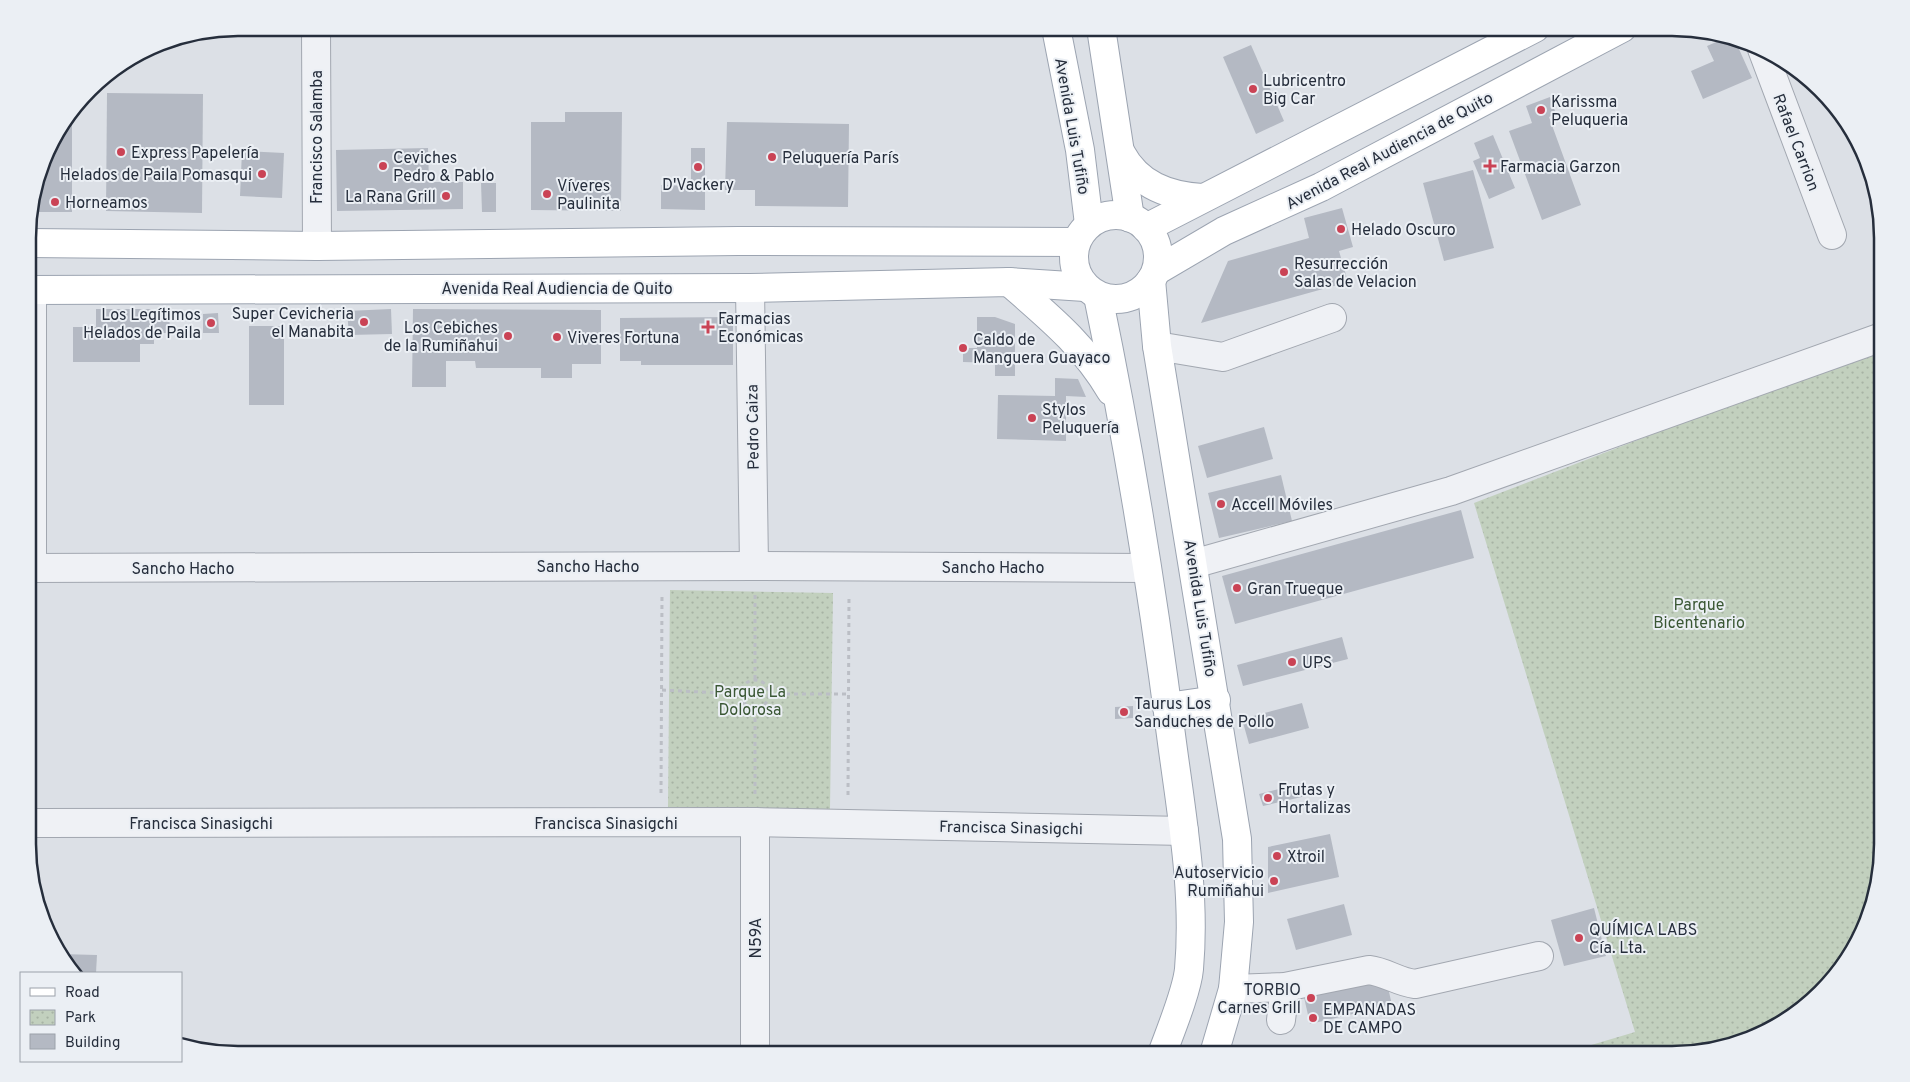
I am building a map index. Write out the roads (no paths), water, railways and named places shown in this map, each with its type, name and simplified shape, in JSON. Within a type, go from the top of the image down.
[{"type":"main road","name":"Avenida Luis Tufiño","points":[[1058,36],[1080,150],[1083,233]]},
{"type":"main road","points":[[1092,291],[1117,300],[1128,298],[1145,288],[1153,276],[1157,248],[1138,223],[1120,151],[1102,36]]},
{"type":"main road","points":[[36,243],[317,246],[738,241],[1083,233],[1113,215],[1138,223],[1202,198],[1519,36]]},
{"type":"main road","name":"Avenida Real Audiencia de Quito","points":[[1153,276],[1224,231],[1321,187],[1607,36]]},
{"type":"main road","points":[[1120,151],[1131,169],[1149,184],[1170,194],[1202,198]]},
{"type":"main road","points":[[1083,233],[1073,258],[1076,273],[1092,291],[1119,404],[1146,568],[1184,831],[1191,901],[1189,971],[1165,1046]]},
{"type":"main road","name":"Avenida Luis Tufiño","points":[[1153,276],[1157,346],[1216,700],[1237,839],[1239,922],[1233,989],[1216,1046]]},
{"type":"main road","points":[[1009,282],[1059,325],[1094,363],[1119,404]]},
{"type":"main road","name":"Avenida Real Audiencia de Quito","points":[[36,290],[750,288],[1009,282],[1092,291]]},
{"type":"main road","points":[[1167,707],[1216,700]]},
{"type":"street","name":"Francisco Salamba","points":[[316,36],[317,246]]},
{"type":"street","name":"Rafael Carrion","points":[[1766,59],[1832,235]]},
{"type":"street","name":"Pedro Caiza","points":[[750,288],[754,566]]},
{"type":"street","points":[[1157,346],[1223,357],[1332,318]]},
{"type":"street","points":[[1193,564],[1451,491],[1874,340]]},
{"type":"street","name":"Sancho Hacho","points":[[36,568],[850,566],[1146,568]]},
{"type":"street","name":"Francisca Sinasigchi","points":[[36,823],[755,822],[1184,831]]},
{"type":"street","name":"N59A","points":[[755,822],[755,1046]]},
{"type":"street","points":[[1233,989],[1285,987],[1369,970],[1382,972],[1403,983],[1415,984],[1538,956]]},
{"type":"street","points":[[1281,1020],[1285,987]]},
{"type":"place","name":"Lubricentro Big Car","points":[[1253,89]]},
{"type":"place","name":"Karissma Peluqueria","points":[[1541,110]]},
{"type":"place","name":"Express Papelería","points":[[121,152]]},
{"type":"place","name":"Peluquería París","points":[[772,157]]},
{"type":"place","name":"Ceviches Pedro & Pablo","points":[[383,166]]},
{"type":"place","name":"Farmacia Garzon","points":[[1490,166]]},
{"type":"place","name":"D'Vackery","points":[[698,167]]},
{"type":"place","name":"Helados de Paila Pomasqui","points":[[262,174]]},
{"type":"place","name":"Víveres Paulinita","points":[[547,194]]},
{"type":"place","name":"La Rana Grill","points":[[446,196]]},
{"type":"place","name":"Horneamos","points":[[55,202]]},
{"type":"place","name":"Helado Oscuro","points":[[1341,229]]},
{"type":"place","name":"Resurrección Salas de Velacion","points":[[1284,272]]},
{"type":"place","name":"Super Cevicheria el Manabita","points":[[364,322]]},
{"type":"place","name":"Los Legítimos Helados de Paila","points":[[211,323]]},
{"type":"place","name":"Farmacias Económicas","points":[[708,327]]},
{"type":"place","name":"Los Cebiches de la Rumiñahui","points":[[508,336]]},
{"type":"place","name":"Viveres Fortuna","points":[[557,337]]},
{"type":"place","name":"Caldo de Manguera Guayaco","points":[[963,348]]},
{"type":"place","name":"Stylos Peluquería","points":[[1032,418]]},
{"type":"place","name":"Accell Móviles","points":[[1221,504]]},
{"type":"place","name":"Gran Trueque","points":[[1237,588]]},
{"type":"place","name":"UPS","points":[[1292,662]]},
{"type":"place","name":"Taurus Los Sanduches de Pollo","points":[[1124,712]]},
{"type":"place","name":"Frutas y Hortalizas","points":[[1268,798]]},
{"type":"place","name":"Xtroil","points":[[1277,856]]},
{"type":"place","name":"Autoservicio Rumiñahui","points":[[1274,881]]},
{"type":"place","name":"QUÍMICA LABS Cía. Lta.","points":[[1579,938]]},
{"type":"place","name":"TORBIO Carnes Grill","points":[[1311,998]]},
{"type":"place","name":"EMPANADAS DE CAMPO","points":[[1313,1018]]},
{"type":"park label","name":"Parque Bicentenario","points":[[1699,613]]},
{"type":"park label","name":"Parque La Dolorosa","points":[[750,700]]}]
